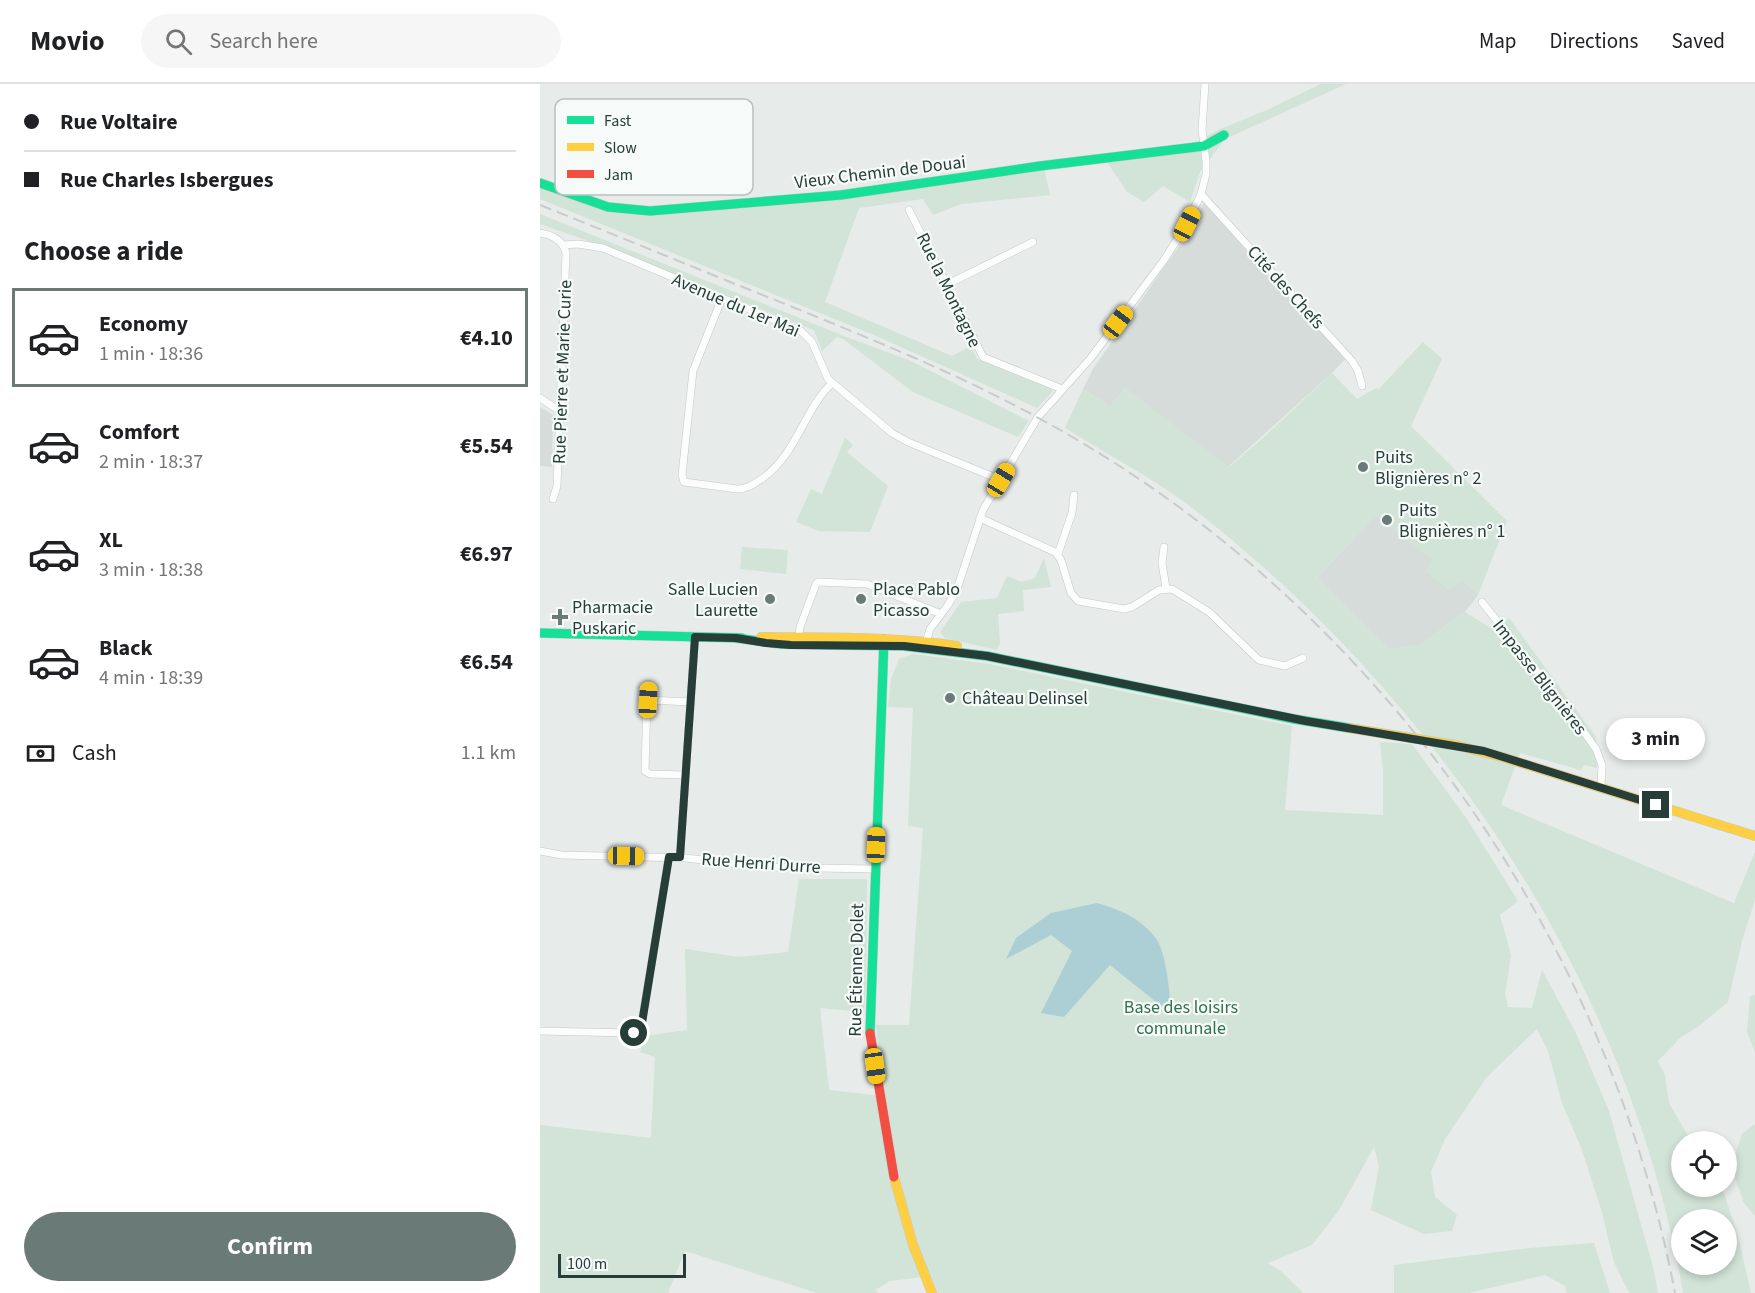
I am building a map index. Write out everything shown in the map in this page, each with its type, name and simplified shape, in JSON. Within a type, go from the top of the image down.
[{"type":"street","points":[[925,645],[930,629],[950,602],[960,582],[980,518],[1038,417],[1090,359],[1184,230],[1201,194],[1206,174],[1202,130],[1205,84]]},
{"type":"street","name":"Vieux Chemin de Douai","points":[[574,195],[609,207],[631,211],[650,211],[841,195],[1204,146],[1224,135]]},
{"type":"street","name":"Vieux Chemin de Douai","points":[[540,183],[555,188]]},
{"type":"street","name":"Cité des Chefs","points":[[1201,194],[1352,361],[1358,371],[1362,386]]},
{"type":"street","name":"Rue la Montagne","points":[[909,210],[983,357],[1062,389]]},
{"type":"street","points":[[540,233],[550,235],[563,245]]},
{"type":"street","points":[[946,285],[1033,242]]},
{"type":"street","name":"Avenue du 1er Mai","points":[[563,245],[578,244],[603,248],[805,333],[812,342],[824,371],[832,383],[896,436],[1001,480]]},
{"type":"street","name":"Rue Pierre et Marie Curie","points":[[553,499],[557,486],[560,411],[566,253],[563,245]]},
{"type":"street","points":[[722,298],[693,372],[681,475],[684,482],[737,489],[754,484],[783,460],[823,393],[832,383]]},
{"type":"street","points":[[540,398],[560,411]]},
{"type":"street","points":[[1074,495],[1072,513],[1058,555],[1073,596],[1082,603],[1124,609],[1166,588],[1181,593],[1209,612],[1259,660],[1285,666],[1303,658]]},
{"type":"street","points":[[980,518],[1058,555]]},
{"type":"street","points":[[1164,547],[1162,563],[1166,588]]},
{"type":"street","points":[[798,642],[800,627],[816,584],[821,582],[867,584],[941,614]]},
{"type":"street","name":"Impasse Blignières","points":[[1482,602],[1596,749],[1602,765],[1600,787]]},
{"type":"street","points":[[540,633],[736,638],[766,643],[883,642],[925,645],[1306,721],[1476,750],[1755,836]]},
{"type":"street","points":[[680,857],[695,637]]},
{"type":"street","name":"Rue Étienne Dolet","points":[[883,642],[869,1009],[871,1041],[896,1189],[913,1245],[932,1293]]},
{"type":"street","points":[[648,684],[645,771],[650,774],[686,775]]},
{"type":"street","points":[[648,700],[691,702]]},
{"type":"street","name":"Rue Henri Durre","points":[[540,851],[561,855],[680,857],[761,867],[875,869]]},
{"type":"street","points":[[540,1031],[630,1033],[641,1027],[669,857]]},
{"type":"shaded area","points":[[1204,203],[1347,357],[1228,467],[1125,388],[1110,406],[1083,389],[1093,369],[1191,229]]},
{"type":"shaded area","points":[[540,407],[553,415],[552,467],[540,466]]},
{"type":"shaded area","points":[[1376,515],[1433,560],[1464,581],[1478,595],[1465,612],[1419,645],[1388,649],[1317,578]]},
{"type":"green space","points":[[1321,84],[1346,84],[1225,139],[1200,172],[1190,202],[1163,186],[1144,202],[1127,192],[1103,156],[1190,146],[1218,130]]},
{"type":"green space","points":[[1043,164],[1050,195],[961,204],[933,215],[923,199],[859,208],[825,302],[952,356],[971,346],[977,359],[1045,385],[1053,391],[1037,408],[874,335],[540,199],[540,178],[555,184],[555,195],[582,195],[610,206],[647,209],[800,195]]},
{"type":"green space","points":[[540,214],[911,361],[1029,421],[1018,437],[913,392],[843,339],[837,337],[822,351],[814,330],[540,224]]},
{"type":"green space","points":[[1423,342],[1442,359],[1411,426],[1507,521],[1478,595],[1464,581],[1448,590],[1425,571],[1432,560],[1376,515],[1317,578],[1388,649],[1419,645],[1465,612],[1495,631],[1509,618],[1596,737],[1597,768],[1584,765],[1581,770],[1520,753],[1501,805],[1734,903],[1755,852],[1755,900],[1742,941],[1728,1002],[1680,1038],[1658,1061],[1665,1075],[1669,1103],[1685,1131],[1671,1131],[1671,1197],[1725,1197],[1729,1209],[1671,1209],[1671,1240],[1657,1178],[1618,1066],[1568,957],[1508,854],[1439,755],[1361,664],[1277,579],[1187,504],[1065,428],[1083,389],[1110,406],[1125,388],[1229,467],[1332,373],[1357,399],[1376,388],[1378,390]]},
{"type":"green space","points":[[845,438],[853,445],[847,452],[888,486],[870,532],[819,531],[796,522],[811,489],[822,494]]},
{"type":"green space","points":[[742,547],[788,550],[786,574],[740,569]]},
{"type":"green space","points":[[1044,558],[1051,587],[1023,590],[1024,611],[998,614],[1000,643],[997,650],[945,638],[940,632],[961,602],[997,598],[1007,576],[1022,582],[1035,578]]},
{"type":"green space","name":"Base des loisirs communale","points":[[913,654],[989,664],[1292,726],[1285,810],[1383,815],[1383,770],[1380,742],[1412,744],[1467,819],[1518,901],[1500,915],[1511,955],[1505,994],[1508,1007],[1532,1008],[1542,970],[1576,1033],[1609,1111],[1653,1267],[1658,1293],[1629,1293],[1614,1262],[1601,1209],[1582,1150],[1562,1103],[1548,1051],[1537,1029],[1486,1078],[1445,1139],[1431,1172],[1435,1197],[1457,1215],[1452,1231],[1424,1234],[1371,1210],[1379,1166],[1374,1147],[1339,1210],[1312,1245],[1268,1263],[1282,1272],[1303,1293],[938,1293],[931,1276],[890,1281],[875,1290],[878,1293],[817,1293],[685,1251],[668,1293],[540,1293],[540,1125],[651,1138],[655,1057],[640,1052],[644,1036],[687,1030],[685,949],[739,957],[788,952],[799,879],[867,879],[864,1012],[820,1008],[829,1090],[882,1096],[876,1025],[909,1025],[923,828],[908,826],[913,708],[888,707],[891,679],[899,659]]},
{"type":"green space","points":[[1755,995],[1755,1052],[1747,1032],[1750,996]]},
{"type":"green space","points":[[1755,1124],[1755,1216],[1744,1203],[1737,1184],[1737,1149],[1742,1134]]},
{"type":"green space","points":[[1737,1233],[1751,1293],[1683,1293],[1679,1275],[1737,1275]]},
{"type":"green space","points":[[1594,1243],[1610,1293],[1567,1293],[1565,1286],[1545,1275],[1469,1293],[1394,1293],[1394,1265],[1530,1248]]},
{"type":"water","points":[[1097,903],[1130,916],[1152,933],[1157,940],[1166,965],[1171,1014],[1110,965],[1064,1017],[1041,1013],[1072,951],[1051,935],[1006,959],[1016,938],[1051,913]]},
{"type":"railway","points":[[540,205],[893,349],[1022,409],[1053,426],[1169,500],[1276,586],[1373,684],[1459,791],[1533,907],[1594,1030],[1642,1159],[1675,1293]]},
{"type":"traffic: fast","points":[[574,195],[608,207],[650,211],[841,195],[1040,166],[1204,146],[1224,135]]},
{"type":"traffic: fast","points":[[540,183],[555,188]]},
{"type":"traffic: fast","points":[[540,633],[742,638]]},
{"type":"traffic: fast","points":[[736,638],[781,644],[904,646],[987,656],[1294,719],[1349,728]]},
{"type":"traffic: fast","points":[[870,1033],[884,639]]},
{"type":"traffic: slow","points":[[761,637],[884,639],[957,646]]},
{"type":"traffic: slow","points":[[1349,728],[1455,745],[1502,757],[1755,836]]},
{"type":"traffic: slow","points":[[894,1177],[913,1245],[932,1293]]},
{"type":"traffic: jam","points":[[870,1033],[894,1177]]},
{"type":"place","name":"Puits Blignières n° 2","points":[[1363,467]]},
{"type":"place","name":"Puits Blignières n° 1","points":[[1387,520]]},
{"type":"place","name":"Salle Lucien Laurette","points":[[770,599]]},
{"type":"place","name":"Place Pablo Picasso","points":[[861,599]]},
{"type":"place","name":"Pharmacie Puskaric","points":[[560,617]]},
{"type":"place","name":"Château Delinsel","points":[[950,698]]},
{"type":"route","points":[[634,1033],[642,1023],[669,857],[680,857],[695,637],[736,638],[791,645],[904,646],[987,656],[1306,721],[1484,751],[1656,805]]}]
